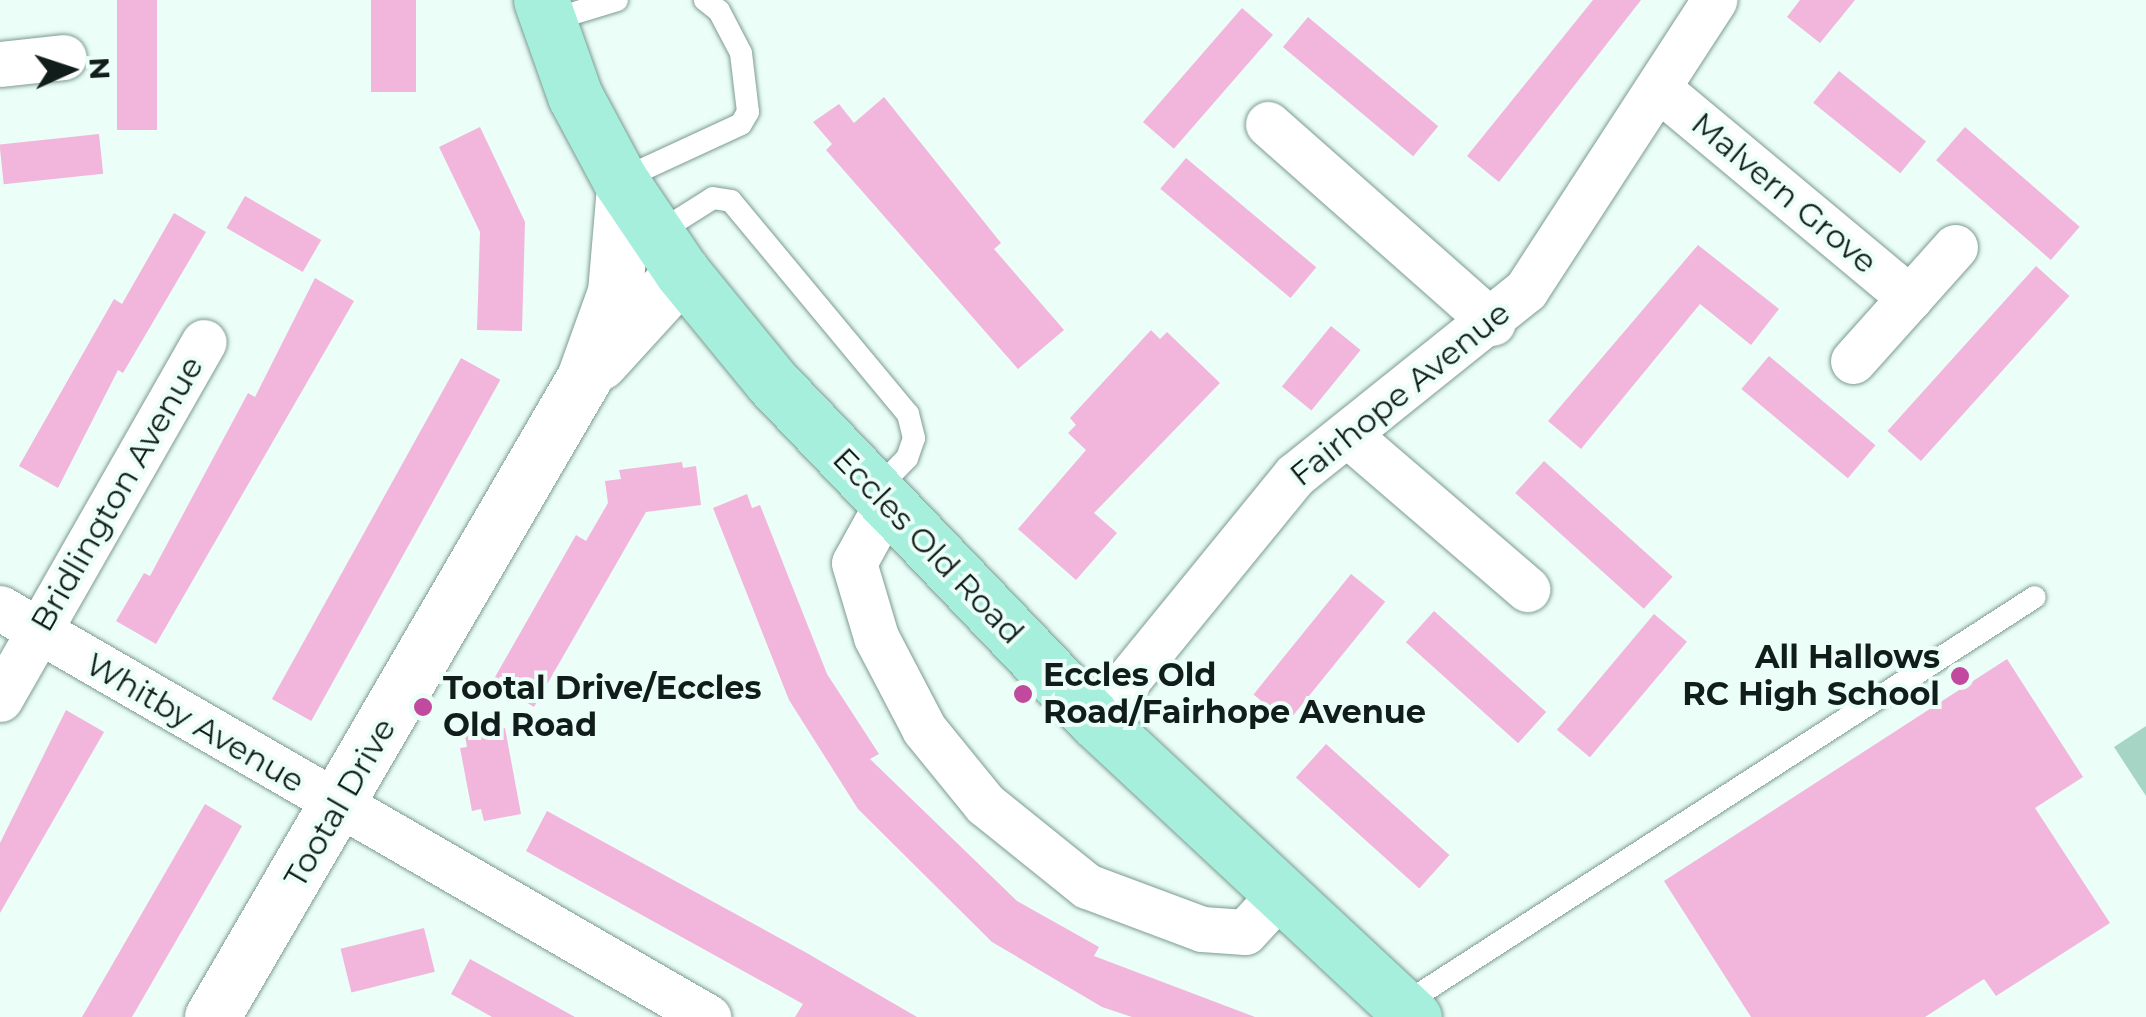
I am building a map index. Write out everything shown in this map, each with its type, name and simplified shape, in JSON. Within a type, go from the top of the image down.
[{"type":"main road","name":"Eccles Old Road","points":[[544,10],[575,96],[622,183],[669,253],[772,382],[1096,720],[1407,1011]]},
{"type":"street","name":"Fairhope Avenue","points":[[1096,720],[1295,475],[1493,323],[1559,246],[1714,0]]},
{"type":"street","points":[[0,64],[64,58]]},
{"type":"street","name":"Malvern Grove","points":[[1658,88],[1910,298]]},
{"type":"street","points":[[1268,124],[1493,323]]},
{"type":"street","name":"Tootal Drive","points":[[584,378],[615,292],[622,183]]},
{"type":"street","name":"Malvern Grove","points":[[1853,362],[1955,247]]},
{"type":"street","name":"Tootal Drive","points":[[212,1017],[339,807],[584,378],[669,253]]},
{"type":"street","name":"Bridlington Avenue","points":[[0,700],[204,342]]},
{"type":"street","points":[[1347,434],[1526,589]]},
{"type":"street","points":[[881,497],[854,563],[876,637],[924,729],[985,804],[1087,886],[1202,929],[1246,932],[1281,893]]},
{"type":"street","name":"Whitby Avenue","points":[[0,608],[708,1017]]},
{"type":"lane","points":[[544,10],[617,0]]},
{"type":"lane","points":[[622,183],[741,124],[748,112],[741,53],[720,11],[705,0]]},
{"type":"lane","points":[[669,253],[713,198],[731,201],[908,414],[914,438],[907,458],[881,497]]},
{"type":"lane","points":[[1407,1011],[2035,597]]},
{"type":"green space","points":[[2146,726],[2146,796],[2114,747]]},
{"type":"building","points":[[117,0],[157,0],[157,130],[117,130]]},
{"type":"building","points":[[371,0],[416,0],[416,92],[371,92]]},
{"type":"building","points":[[1593,0],[1641,0],[1499,182],[1467,156]]},
{"type":"building","points":[[1800,0],[1855,0],[1820,43],[1787,17]]},
{"type":"building","points":[[1242,8],[1273,35],[1174,149],[1143,122]]},
{"type":"building","points":[[1308,17],[1438,126],[1413,156],[1283,47]]},
{"type":"building","points":[[1839,71],[1926,141],[1900,173],[1813,103]]},
{"type":"building","points":[[884,97],[1001,243],[994,249],[1064,330],[1018,369],[826,150],[832,144],[813,122],[839,104],[854,123]]},
{"type":"building","points":[[480,127],[525,222],[522,331],[477,330],[480,232],[439,147]]},
{"type":"building","points":[[1965,127],[2080,227],[2051,260],[1936,160]]},
{"type":"building","points":[[99,134],[103,174],[4,184],[0,144]]},
{"type":"building","points":[[1186,158],[1316,267],[1291,298],[1160,189]]},
{"type":"building","points":[[245,196],[321,240],[303,272],[226,228]]},
{"type":"building","points":[[174,213],[206,232],[123,373],[118,370],[58,488],[19,466],[114,299],[122,304]]},
{"type":"building","points":[[1698,245],[1779,309],[1751,345],[1700,304],[1581,449],[1548,421]]},
{"type":"building","points":[[2036,266],[2069,296],[1921,461],[1887,431]]},
{"type":"building","points":[[315,278],[354,301],[156,644],[116,621],[144,573],[150,576],[248,393],[255,397]]},
{"type":"building","points":[[1331,326],[1361,350],[1311,411],[1282,387]]},
{"type":"building","points":[[1151,330],[1160,339],[1167,332],[1220,383],[1094,513],[1117,533],[1076,580],[1018,529],[1086,450],[1068,433],[1076,425],[1070,418]]},
{"type":"building","points":[[1769,356],[1875,445],[1848,478],[1741,389]]},
{"type":"building","points":[[461,358],[500,380],[311,721],[272,699]]},
{"type":"building","points":[[1544,461],[1673,577],[1644,609],[1515,493]]},
{"type":"building","points":[[682,462],[683,468],[696,466],[701,505],[646,512],[534,707],[499,686],[495,677],[576,535],[586,541],[608,503],[605,481],[621,479],[619,470]]},
{"type":"building","points":[[747,494],[752,508],[760,505],[827,674],[879,754],[870,759],[1017,901],[1099,947],[1094,956],[1255,1017],[1132,1017],[1102,1007],[992,942],[858,809],[789,700],[713,508]]},
{"type":"building","points":[[1351,574],[1385,602],[1288,722],[1253,694]]},
{"type":"building","points":[[1434,611],[1546,712],[1518,743],[1406,642]]},
{"type":"building","points":[[1654,614],[1687,642],[1590,757],[1557,730]]},
{"type":"building","name":"All Hallows RC High School","points":[[2007,659],[2083,777],[2035,808],[2110,923],[1996,996],[1984,979],[1925,1017],[1751,1017],[1664,881]]},
{"type":"building","points":[[66,710],[104,732],[0,913],[0,843]]},
{"type":"building","points":[[505,728],[521,814],[484,821],[481,809],[472,811],[460,748],[467,747],[465,736]]},
{"type":"building","points":[[1326,744],[1449,855],[1419,889],[1296,777]]},
{"type":"building","points":[[205,804],[242,826],[224,858],[132,1017],[82,1017]]},
{"type":"building","points":[[547,811],[917,1017],[795,1017],[803,1004],[526,851]]},
{"type":"building","points":[[424,928],[435,972],[351,992],[341,949]]},
{"type":"building","points":[[470,959],[575,1017],[492,1017],[451,994]]},
{"type":"place","name":"All Hallows RC High School","points":[[1960,676]]},
{"type":"place","name":"Eccles Old Road/Fairhope Avenue","points":[[1023,694]]},
{"type":"place","name":"Tootal Drive/Eccles Old Road","points":[[423,707]]}]
